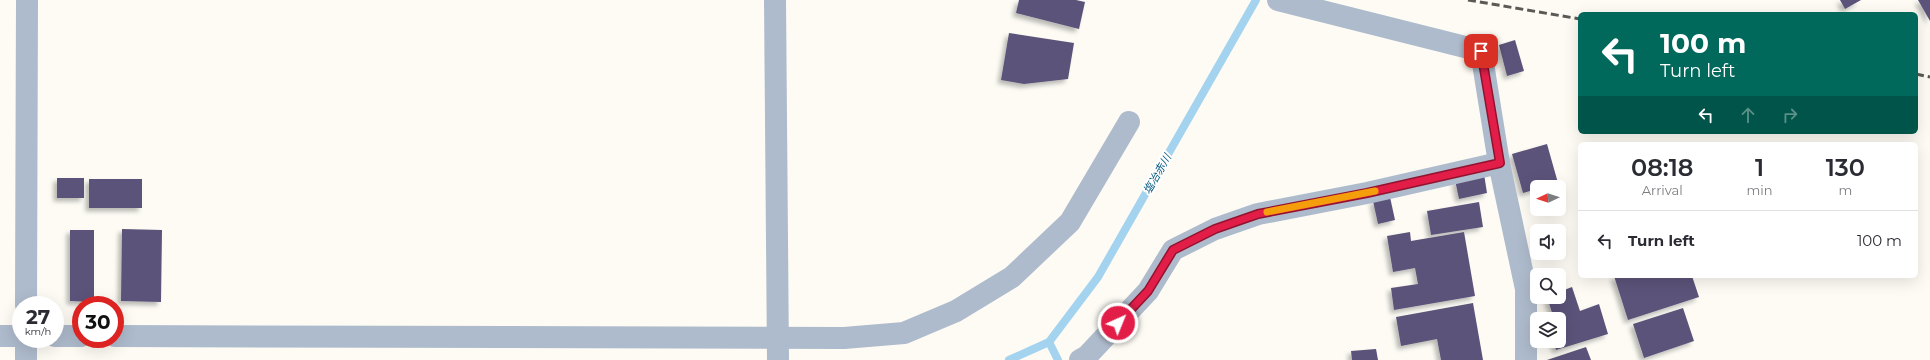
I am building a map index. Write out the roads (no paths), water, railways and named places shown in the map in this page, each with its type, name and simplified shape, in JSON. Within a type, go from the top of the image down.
[{"type":"street","points":[[26,296],[27,0]]},
{"type":"street","points":[[776,0],[778,360]]},
{"type":"street","points":[[1278,0],[1481,51],[1500,163],[1526,289],[1526,360]]},
{"type":"street","points":[[124,336],[844,338],[904,333],[956,311],[1012,277],[1070,222],[1129,122]]},
{"type":"street","points":[[1080,360],[1087,356],[1148,291],[1173,250],[1215,229],[1258,214],[1367,193],[1500,163]]},
{"type":"street","points":[[0,336],[12,336]]},
{"type":"street","points":[[26,348],[26,360]]},
{"type":"waterway","name":"塩冶赤川","points":[[1009,360],[1049,342],[1098,277],[1256,0]]},
{"type":"waterway","name":"塩冶赤川","points":[[1049,342],[1058,360]]},
{"type":"railway","points":[[1468,0],[1578,19]]},
{"type":"railway","points":[[1918,74],[1930,77]]}]
